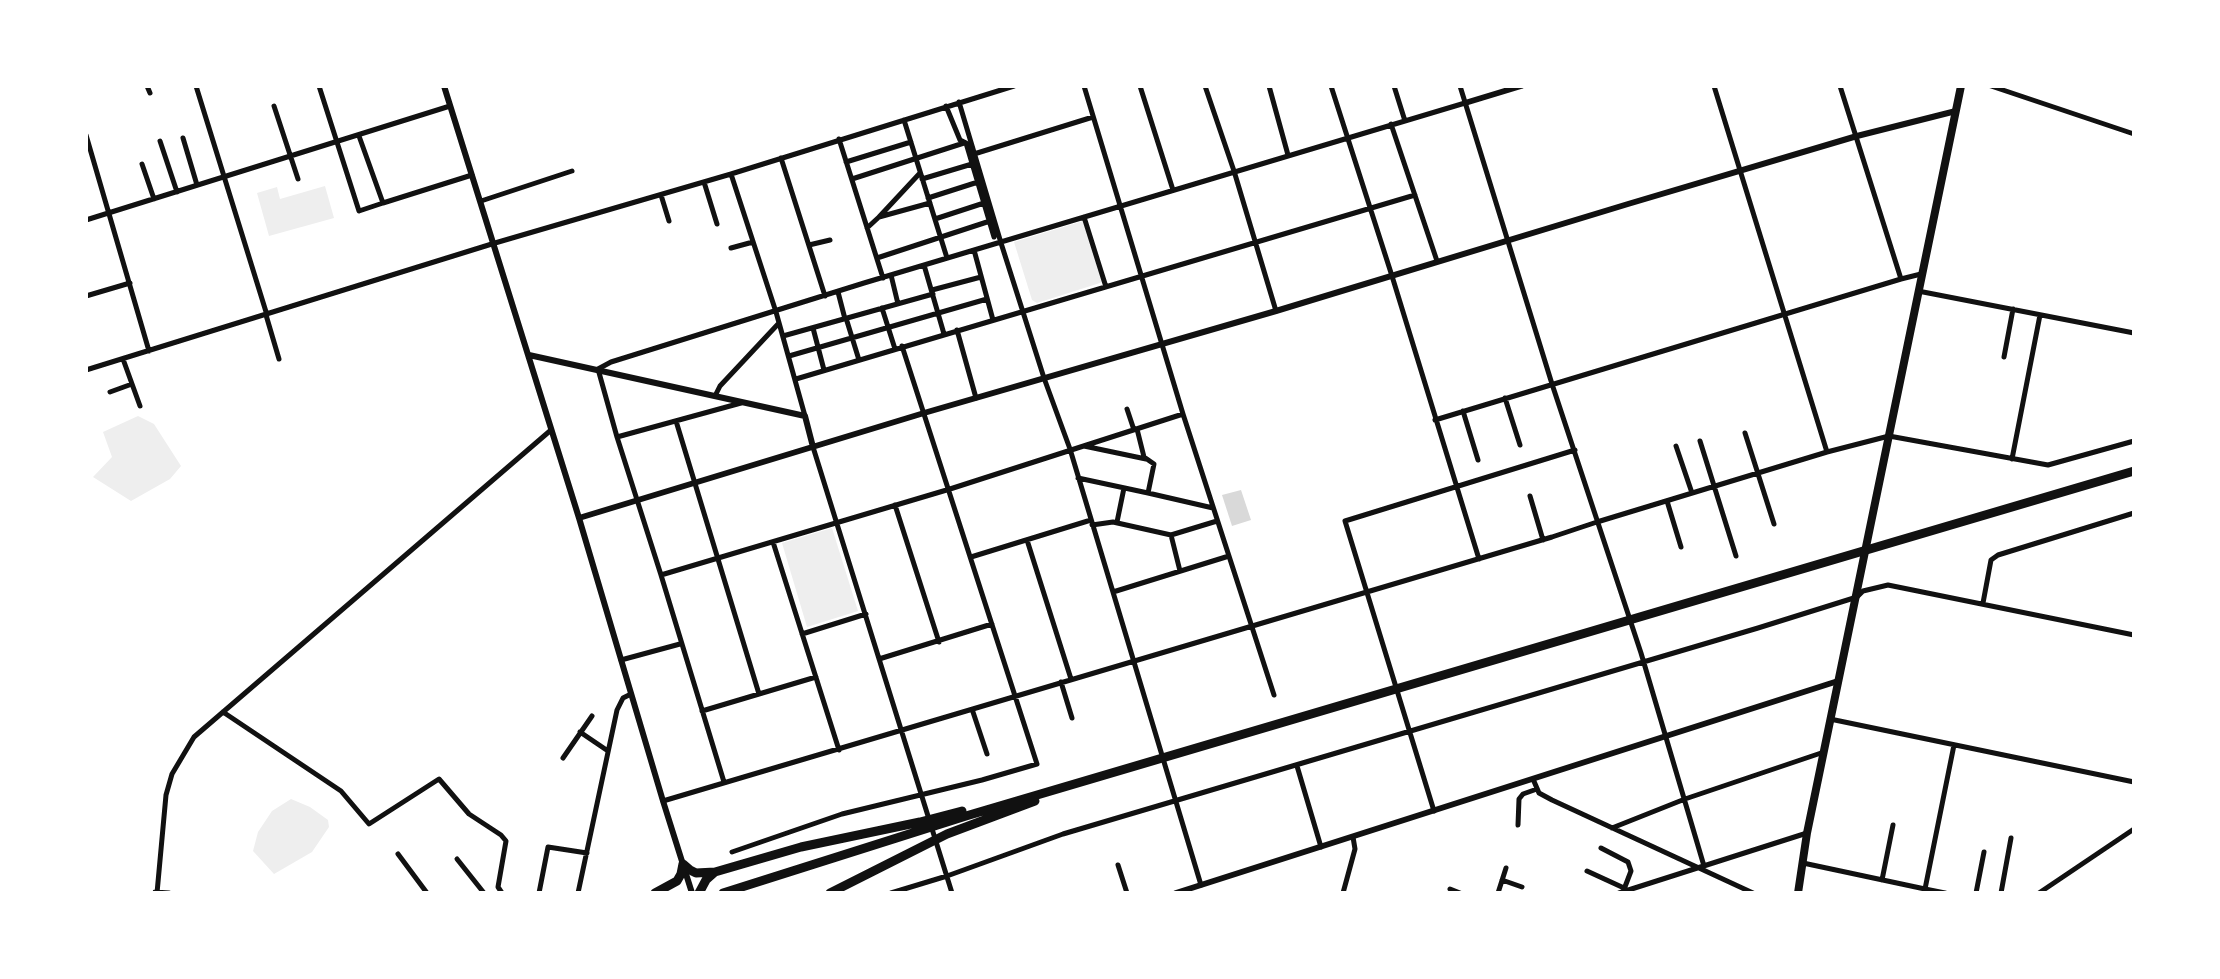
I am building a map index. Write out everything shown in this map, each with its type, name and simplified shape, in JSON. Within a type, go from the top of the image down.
[{"type":"highway","points":[[723,893],[887,840],[1127,768],[2134,471]]},
{"type":"highway","points":[[657,892],[677,881],[683,864],[696,872],[715,872],[801,847],[920,822],[1127,768]]},
{"type":"highway","points":[[830,893],[947,834],[1127,768]]},
{"type":"highway","points":[[699,893],[706,880],[715,872]]},
{"type":"highway","points":[[657,892],[671,893]]},
{"type":"main road","points":[[1798,893],[1807,834],[1830,719],[1857,597],[1961,86]]},
{"type":"street","points":[[148,86],[150,93]]},
{"type":"street","points":[[196,86],[279,359]]},
{"type":"street","points":[[319,86],[359,211],[472,175]]},
{"type":"street","points":[[444,86],[495,243],[692,893]]},
{"type":"street","points":[[86,370],[495,243],[731,174],[1014,86]]},
{"type":"street","points":[[1084,86],[1183,414],[1274,696]]},
{"type":"street","points":[[1140,86],[1173,190]]},
{"type":"street","points":[[1205,86],[1234,171],[1276,310]]},
{"type":"street","points":[[1269,86],[1288,155]]},
{"type":"street","points":[[1331,86],[1479,559]]},
{"type":"street","points":[[1394,86],[1405,121]]},
{"type":"street","points":[[1460,86],[1552,384],[1641,653],[1664,738],[1685,799],[1701,867]]},
{"type":"street","points":[[598,369],[611,362],[891,275],[1521,86]]},
{"type":"street","points":[[1714,86],[1827,452]]},
{"type":"street","points":[[1840,86],[1900,279]]},
{"type":"street","points":[[1991,86],[2134,134]]},
{"type":"street","points":[[959,102],[1044,378],[1070,449],[1132,661],[1201,884]]},
{"type":"street","points":[[274,106],[298,179]]},
{"type":"street","points":[[86,220],[450,106]]},
{"type":"street","points":[[946,106],[972,164],[994,237]]},
{"type":"street","points":[[579,518],[694,481],[813,447],[924,412],[1392,276],[1857,136],[1956,111]]},
{"type":"street","points":[[974,154],[1093,117]]},
{"type":"street","points":[[904,120],[947,258]]},
{"type":"street","points":[[1391,124],[1437,262]]},
{"type":"street","points":[[86,135],[149,351]]},
{"type":"street","points":[[359,136],[383,203]]},
{"type":"street","points":[[183,138],[197,186]]},
{"type":"street","points":[[839,139],[883,278]]},
{"type":"street","points":[[160,141],[177,192]]},
{"type":"street","points":[[846,162],[910,142]]},
{"type":"street","points":[[852,179],[964,143]]},
{"type":"street","points":[[781,158],[825,296]]},
{"type":"street","points":[[142,164],[154,199]]},
{"type":"street","points":[[867,228],[921,176],[972,164]]},
{"type":"street","points":[[481,201],[572,171]]},
{"type":"street","points":[[731,174],[784,336],[813,447],[839,523],[952,893]]},
{"type":"street","points":[[704,182],[717,224]]},
{"type":"street","points":[[879,217],[929,201],[978,182]]},
{"type":"street","points":[[661,195],[669,221]]},
{"type":"street","points":[[796,379],[1415,195]]},
{"type":"street","points":[[935,219],[984,203]]},
{"type":"street","points":[[1084,217],[1106,287]]},
{"type":"street","points":[[877,258],[990,222]]},
{"type":"street","points":[[809,245],[830,240]]},
{"type":"street","points":[[731,248],[753,242]]},
{"type":"street","points":[[974,250],[993,320]]},
{"type":"street","points":[[924,265],[944,334]]},
{"type":"street","points":[[1436,420],[1900,279],[1922,274]]},
{"type":"street","points":[[891,275],[898,304]]},
{"type":"street","points":[[784,336],[898,304],[981,277]]},
{"type":"street","points":[[86,296],[130,283]]},
{"type":"street","points":[[1918,291],[2134,333]]},
{"type":"street","points":[[838,292],[859,360]]},
{"type":"street","points":[[789,356],[987,299]]},
{"type":"street","points":[[882,308],[895,349]]},
{"type":"street","points":[[2004,357],[2013,309]]},
{"type":"street","points":[[2012,460],[2040,315]]},
{"type":"street","points":[[714,396],[720,386],[779,323]]},
{"type":"street","points":[[813,328],[824,370]]},
{"type":"street","points":[[957,330],[976,398]]},
{"type":"street","points":[[732,852],[842,814],[922,793],[982,780],[1037,764],[950,489],[902,346]]},
{"type":"street","points":[[529,355],[805,416]]},
{"type":"street","points":[[123,359],[140,406]]},
{"type":"street","points":[[598,369],[617,437],[661,575],[680,644],[724,782]]},
{"type":"street","points":[[110,392],[132,384]]},
{"type":"street","points":[[1505,398],[1520,444]]},
{"type":"street","points":[[617,437],[742,403]]},
{"type":"street","points":[[1127,408],[1144,457],[1154,464],[1148,493]]},
{"type":"street","points":[[1463,411],[1478,460]]},
{"type":"street","points":[[661,575],[950,489],[1183,414]]},
{"type":"street","points":[[676,421],[759,694]]},
{"type":"street","points":[[169,893],[156,892],[166,795],[172,774],[194,737],[551,430]]},
{"type":"street","points":[[1745,433],[1774,524]]},
{"type":"street","points":[[663,801],[1543,540],[1827,452],[1890,436],[2012,460],[2048,465],[2058,464],[2134,441]]},
{"type":"street","points":[[1700,441],[1736,556]]},
{"type":"street","points":[[1082,446],[1147,459]]},
{"type":"street","points":[[1676,446],[1692,493]]},
{"type":"street","points":[[1434,811],[1408,721],[1345,521],[1574,450]]},
{"type":"street","points":[[1078,478],[1213,508]]},
{"type":"street","points":[[1116,522],[1124,488]]},
{"type":"street","points":[[1530,496],[1543,540]]},
{"type":"street","points":[[1666,501],[1682,547]]},
{"type":"street","points":[[895,505],[938,642]]},
{"type":"street","points":[[1983,603],[1991,560],[1998,555],[2134,513]]},
{"type":"street","points":[[971,557],[1091,523],[1116,522],[1171,535],[1217,520]]},
{"type":"street","points":[[1171,535],[1180,571]]},
{"type":"street","points":[[1027,540],[1071,680]]},
{"type":"street","points":[[773,542],[840,750]]},
{"type":"street","points":[[1113,592],[1229,556]]},
{"type":"street","points":[[891,893],[947,876],[1063,834],[1177,802],[1643,662],[1857,597],[1863,591],[1888,585],[2134,635]]},
{"type":"street","points":[[802,634],[866,614]]},
{"type":"street","points":[[879,659],[992,624]]},
{"type":"street","points":[[621,660],[680,644]]},
{"type":"street","points":[[702,711],[816,677]]},
{"type":"street","points":[[1176,893],[1838,681]]},
{"type":"street","points":[[1061,682],[1072,718]]},
{"type":"street","points":[[578,893],[617,710],[623,698],[631,694]]},
{"type":"street","points":[[972,709],[987,754]]},
{"type":"street","points":[[223,712],[341,791],[369,824],[439,779],[469,814],[501,835],[506,841],[498,887],[502,893]]},
{"type":"street","points":[[563,758],[592,716]]},
{"type":"street","points":[[1830,719],[2134,782]]},
{"type":"street","points":[[580,732],[608,751]]},
{"type":"street","points":[[1924,891],[1954,745]]},
{"type":"street","points":[[1612,828],[1685,799],[1824,752]]},
{"type":"street","points":[[1297,766],[1321,847]]},
{"type":"street","points":[[1533,779],[1539,793],[1552,800],[1701,867],[1753,893]]},
{"type":"street","points":[[1518,825],[1519,799],[1523,794],[1537,789]]},
{"type":"street","points":[[1882,880],[1893,825]]},
{"type":"street","points":[[2039,893],[2134,829]]},
{"type":"street","points":[[1587,871],[1622,891],[1807,834]]},
{"type":"street","points":[[1343,893],[1355,849],[1353,837]]},
{"type":"street","points":[[2000,893],[2011,838]]},
{"type":"street","points":[[539,893],[548,847],[587,853]]},
{"type":"street","points":[[1600,848],[1628,862],[1631,870],[1622,891]]},
{"type":"street","points":[[1976,893],[1984,852]]},
{"type":"street","points":[[398,854],[427,893]]},
{"type":"street","points":[[457,859],[484,893]]},
{"type":"street","points":[[1802,863],[1924,891],[1945,893]]},
{"type":"street","points":[[1118,865],[1126,893]]},
{"type":"street","points":[[1498,893],[1506,868]]},
{"type":"street","points":[[1502,880],[1522,887]]},
{"type":"street","points":[[1450,889],[1460,893]]},
{"type":"shaded area","points":[[325,186],[334,218],[269,236],[257,193],[277,187],[280,199]]},
{"type":"shaded area","points":[[1083,221],[1103,282],[1037,303],[1032,300],[1014,242]]},
{"type":"shaded area","points":[[138,416],[154,424],[181,466],[170,479],[131,501],[93,477],[112,457],[103,432]]},
{"type":"shaded area","points":[[1241,490],[1251,520],[1232,526],[1222,495]]},
{"type":"shaded area","points":[[832,528],[858,611],[807,627],[782,543]]},
{"type":"shaded area","points":[[291,799],[310,807],[328,820],[329,827],[312,852],[274,874],[253,851],[258,832],[272,811]]}]
